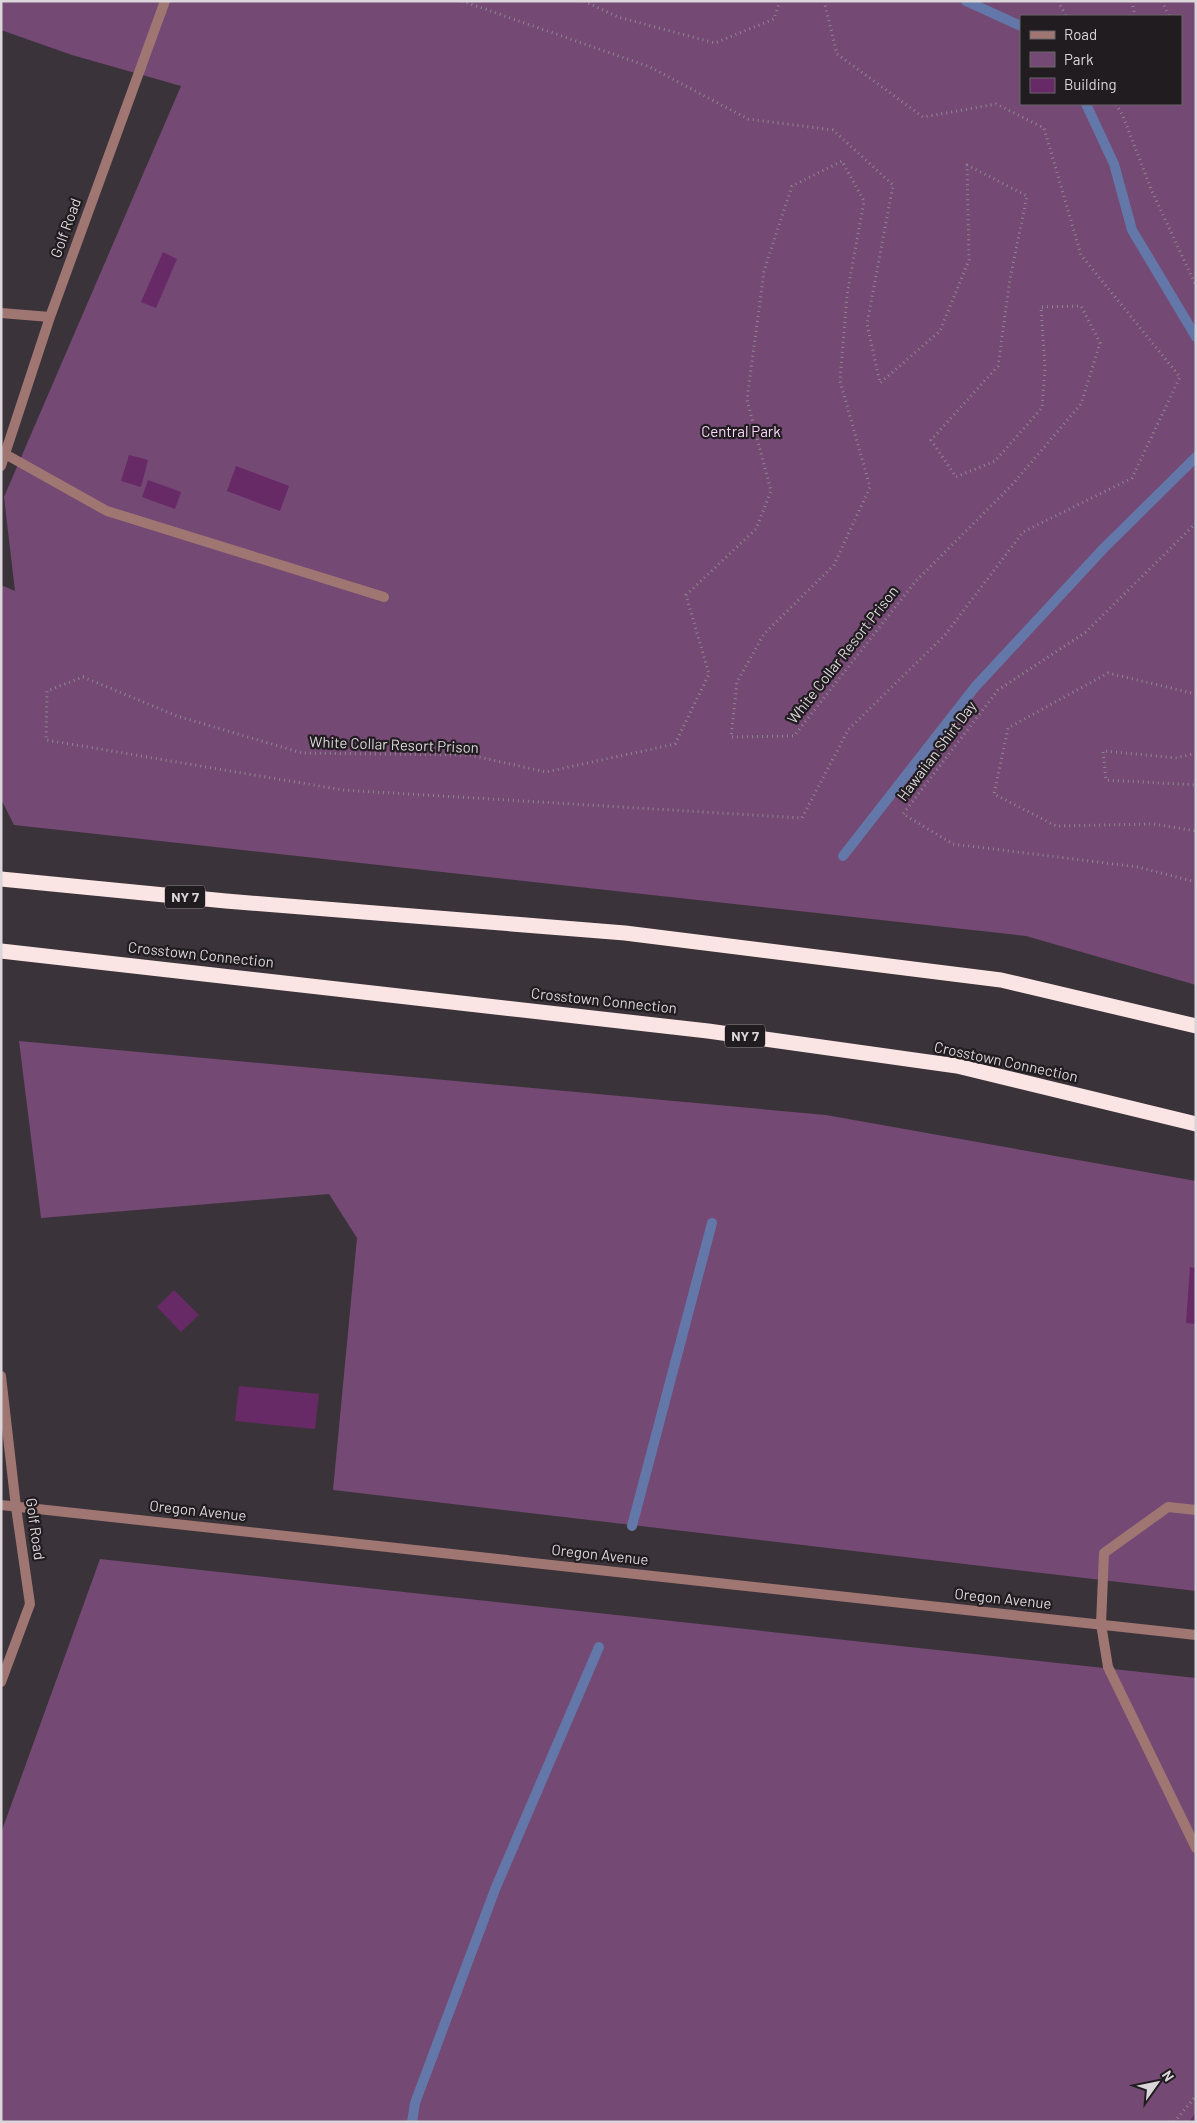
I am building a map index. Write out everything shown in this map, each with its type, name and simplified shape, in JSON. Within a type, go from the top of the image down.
[{"type":"highway","name":"NY 7","points":[[1,878],[226,901],[625,933],[1001,980],[1196,1026]]},
{"type":"highway","name":"Crosstown Connection","points":[[1,950],[708,1030],[957,1066],[1196,1124]]},
{"type":"street","name":"Golf Road","points":[[1,466],[50,318],[165,1]]},
{"type":"street","points":[[1,313],[50,318]]},
{"type":"street","points":[[5,454],[107,511],[384,597]]},
{"type":"street","name":"Golf Road","points":[[1,1376],[16,1507],[30,1604],[1,1682]]},
{"type":"street","name":"Oregon Avenue","points":[[1,1505],[1100,1624],[1195,1636]]},
{"type":"street","points":[[1196,1510],[1168,1507],[1104,1553],[1100,1624],[1108,1667],[1196,1848]]},
{"type":"path","name":"White Collar Resort Prison","points":[[462,1],[650,67],[748,119],[833,130],[893,185],[867,324],[880,383],[940,331],[969,260],[967,165],[1026,196],[1010,278],[998,366],[931,440],[956,477],[995,461],[1042,408],[1046,368],[1041,307],[1081,306],[1100,343],[1081,404],[1011,486],[915,582],[794,736],[731,737],[737,682],[764,634],[834,565],[870,487],[840,381],[847,295],[864,201],[842,161],[792,186],[764,271],[747,400],[771,491],[756,529],[686,595],[709,674],[675,744],[546,772],[470,755],[302,753],[177,716],[83,677],[46,690],[46,740],[344,790],[802,818],[848,730],[946,635],[1023,532],[1132,478],[1180,378],[1081,255],[1044,128],[996,104],[923,117],[837,54],[824,1]]},
{"type":"path","points":[[584,1],[618,17],[715,43],[774,19],[780,1]]},
{"type":"path","points":[[1058,1],[1065,15]]},
{"type":"path","points":[[1132,1],[1135,15]]},
{"type":"path","points":[[1162,1],[1169,15]]},
{"type":"path","points":[[1117,105],[1123,116],[1150,189],[1196,286]]},
{"type":"path","name":"Hawaiian Shirt Day","points":[[1196,524],[1086,632],[998,690],[903,814],[953,844],[1138,867],[1196,882]]},
{"type":"path","points":[[1196,694],[1108,673],[1008,728],[994,794],[1056,826],[1154,824],[1196,831]]},
{"type":"path","points":[[1196,752],[1177,758],[1103,751],[1106,780],[1196,785]]},
{"type":"path","points":[[1174,2122],[1196,2096]]},
{"type":"green space","name":"Central Park","points":[[1,1],[1196,1],[1196,985],[1026,936],[14,825],[1,799],[1,585],[15,591],[4,497],[181,86],[72,55],[1,30]]},
{"type":"green space","points":[[19,1041],[826,1115],[1196,1181],[1196,1591],[333,1490],[357,1238],[329,1194],[41,1218]]},
{"type":"green space","points":[[100,1559],[1196,1678],[1196,2122],[1,2122],[1,1833]]},
{"type":"building","points":[[163,252],[177,259],[156,308],[141,302]]},
{"type":"building","points":[[129,455],[148,460],[141,487],[121,481]]},
{"type":"building","points":[[236,466],[289,486],[280,511],[227,491]]},
{"type":"building","points":[[148,480],[181,492],[175,509],[142,497]]},
{"type":"building","points":[[1190,1267],[1196,1268],[1196,1324],[1186,1323]]},
{"type":"building","points":[[174,1290],[199,1315],[181,1332],[157,1307]]},
{"type":"building","points":[[239,1386],[319,1394],[315,1429],[235,1421]]},
{"type":"building","points":[[1196,2112],[1196,2122],[1189,2122]]},
{"type":"waterway","points":[[966,1],[1020,26]]},
{"type":"waterway","points":[[1086,105],[1114,164],[1132,230],[1196,337]]},
{"type":"waterway","points":[[843,856],[975,687],[1103,549],[1196,457]]},
{"type":"waterway","points":[[632,1526],[712,1223]]},
{"type":"waterway","points":[[412,2122],[415,2103],[496,1887],[599,1647]]}]
